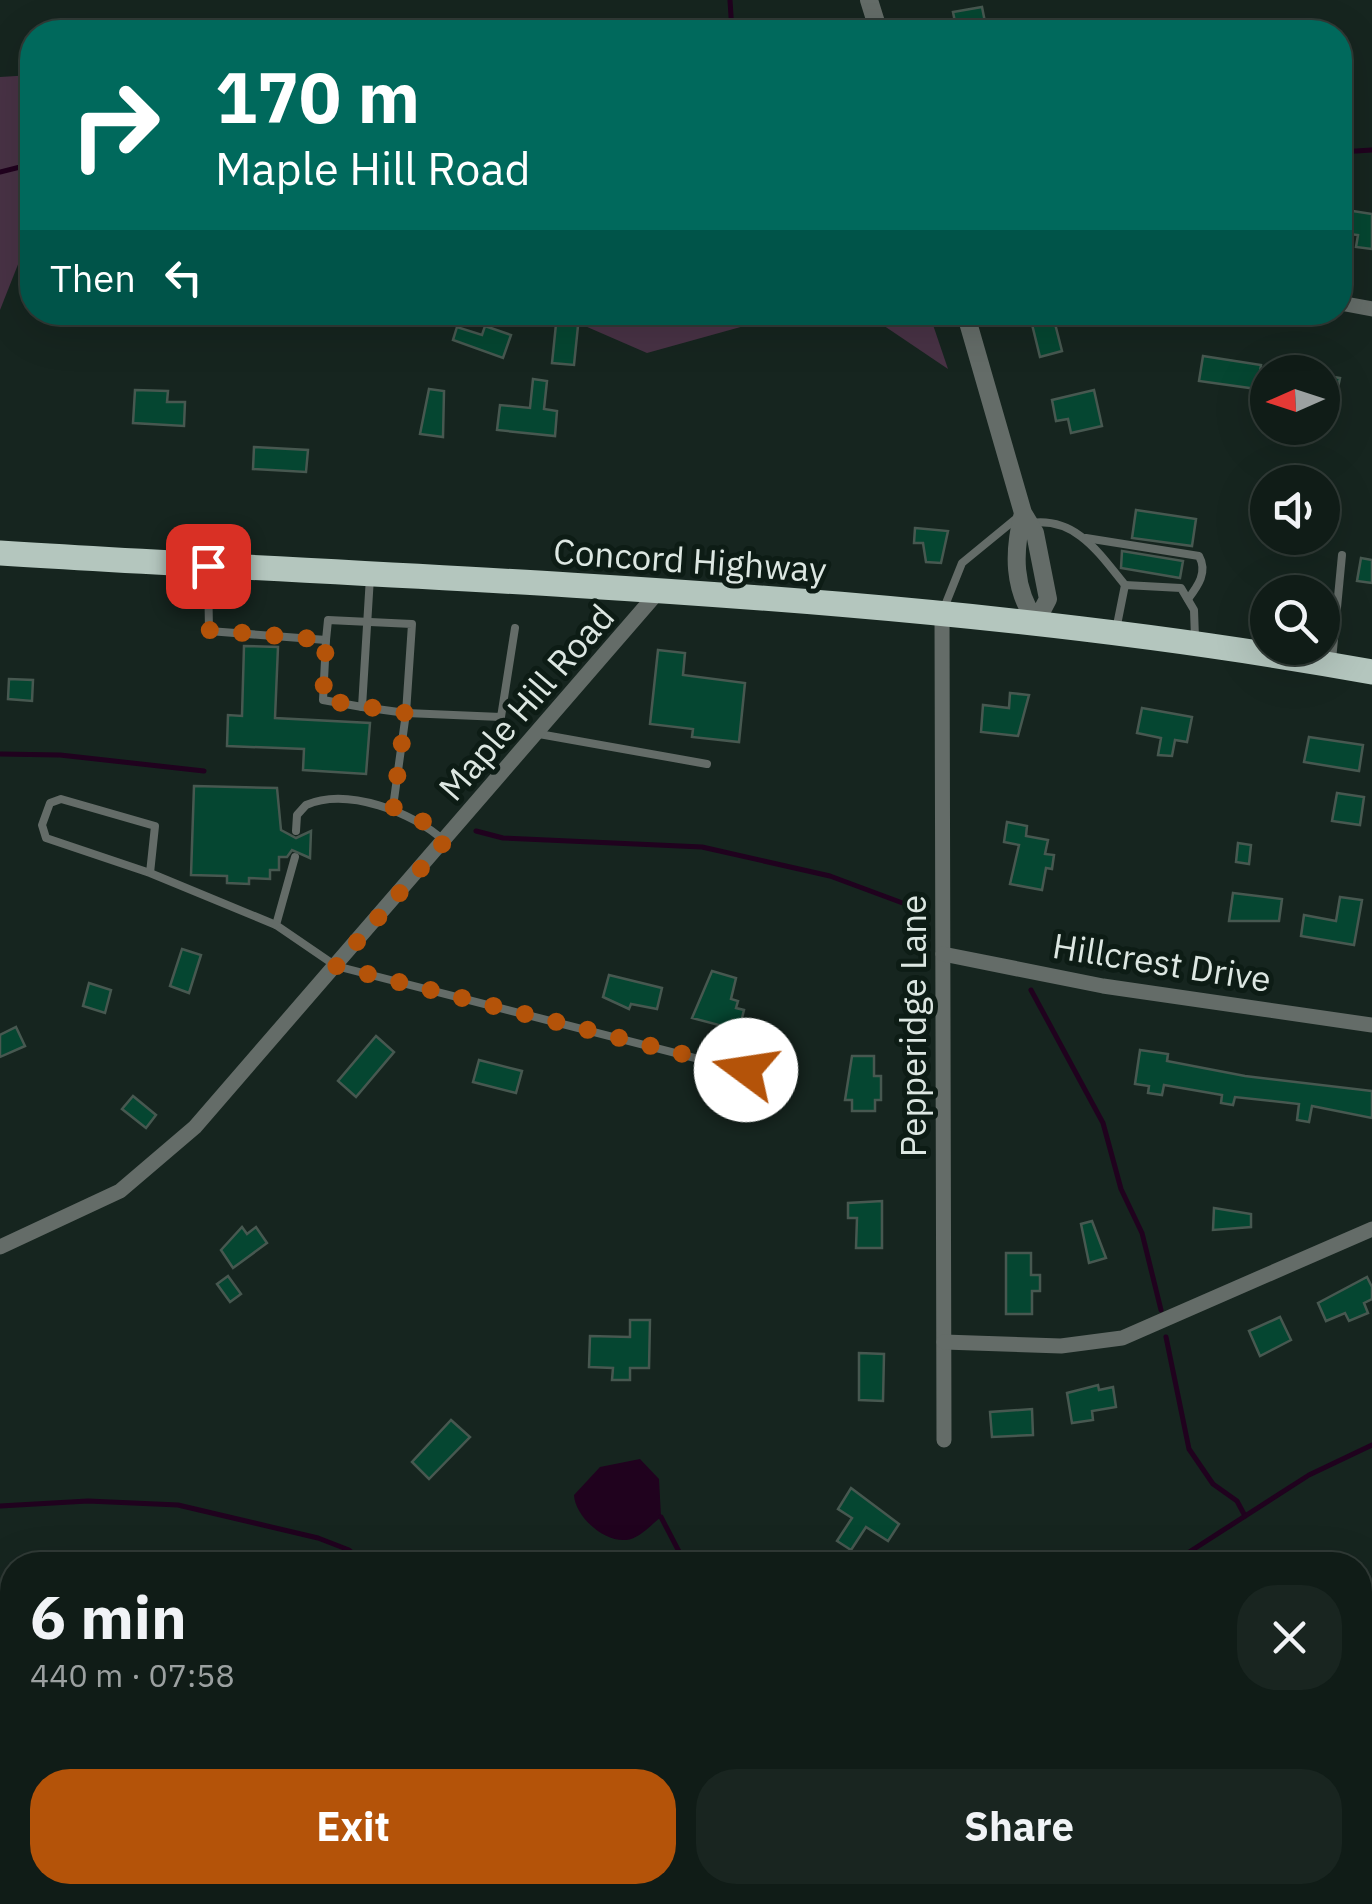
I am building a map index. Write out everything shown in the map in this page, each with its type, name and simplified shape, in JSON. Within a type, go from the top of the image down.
[{"type":"highway","name":"Concord Highway","points":[[0,553],[942,612],[1250,651]]},
{"type":"highway","name":"Concord Highway","points":[[1337,665],[1372,672]]},
{"type":"street","points":[[969,325],[1026,518],[1035,533],[1048,600],[1036,622],[1019,596],[1017,537],[1026,518]]},
{"type":"street","name":"Maple Hill Road","points":[[0,1246],[81,1211],[148,1170],[195,1127],[658,592]]},
{"type":"street","name":"Pepperidge Lane","points":[[942,612],[944,1440]]},
{"type":"street","name":"Hillcrest Drive","points":[[943,954],[1103,986],[1372,1025]]},
{"type":"street","points":[[944,1342],[1061,1346],[1122,1338],[1372,1229]]},
{"type":"lane","points":[[942,612],[962,563],[1026,518],[1054,520],[1086,538],[1199,556],[1204,568],[1199,585],[1188,599]]},
{"type":"lane","points":[[1086,538],[1125,585],[1181,588],[1194,610],[1196,642]]},
{"type":"lane","points":[[1340,577],[1342,555]]},
{"type":"lane","points":[[208,566],[209,630],[326,640]]},
{"type":"lane","points":[[362,706],[370,577]]},
{"type":"lane","points":[[1116,631],[1125,585]]},
{"type":"lane","points":[[393,807],[406,713],[412,624],[328,620],[323,700],[406,713],[502,717],[515,628]]},
{"type":"lane","points":[[539,734],[707,764]]},
{"type":"lane","points":[[150,873],[155,826],[61,799],[50,803],[42,826],[46,838],[150,873],[276,925],[336,966],[746,1070]]},
{"type":"lane","points":[[296,831],[300,808],[313,802],[393,807],[424,822],[444,842]]},
{"type":"lane","points":[[276,925],[295,857]]},
{"type":"shaded area","points":[[20,76],[20,259],[0,310],[0,77]]},
{"type":"shaded area","points":[[583,325],[748,325],[647,353]]},
{"type":"shaded area","points":[[883,325],[933,325],[948,369]]},
{"type":"shaded area","points":[[640,1459],[659,1479],[661,1517],[631,1539],[608,1537],[585,1519],[574,1495],[600,1467]]},
{"type":"building","points":[[982,7],[985,20],[955,20],[953,12]]},
{"type":"building","points":[[1352,211],[1372,214],[1372,249],[1356,247],[1358,235],[1352,234]]},
{"type":"building","points":[[556,325],[578,326],[574,365],[552,363]]},
{"type":"building","points":[[1032,325],[1055,325],[1062,351],[1040,357]]},
{"type":"building","points":[[485,326],[511,335],[503,358],[453,340],[457,327],[482,335]]},
{"type":"building","points":[[1203,356],[1250,363],[1250,388],[1199,381]]},
{"type":"building","points":[[533,379],[547,381],[544,409],[557,411],[555,436],[497,430],[500,405],[530,408]]},
{"type":"building","points":[[429,389],[444,391],[443,437],[420,434]]},
{"type":"building","points":[[135,390],[168,391],[167,402],[185,402],[184,426],[133,423]]},
{"type":"building","points":[[1094,390],[1102,426],[1071,433],[1068,419],[1056,421],[1052,400]]},
{"type":"building","points":[[254,447],[308,450],[306,472],[253,469]]},
{"type":"building","points":[[1136,510],[1196,519],[1192,546],[1132,538]]},
{"type":"building","points":[[915,528],[948,531],[941,563],[926,562],[923,543],[914,543]]},
{"type":"building","points":[[1122,551],[1183,561],[1180,578],[1121,568]]},
{"type":"building","points":[[1361,558],[1372,560],[1372,583],[1357,581]]},
{"type":"building","points":[[244,646],[278,647],[275,718],[370,723],[366,774],[303,770],[304,749],[227,746],[228,715],[242,716]]},
{"type":"building","points":[[658,650],[685,653],[683,675],[745,683],[739,742],[692,737],[693,729],[650,724]]},
{"type":"building","points":[[9,679],[33,680],[32,701],[8,699]]},
{"type":"building","points":[[1010,693],[1029,695],[1018,736],[981,732],[983,705],[1009,708]]},
{"type":"building","points":[[1142,708],[1192,717],[1187,742],[1175,740],[1172,756],[1158,755],[1161,738],[1137,733]]},
{"type":"building","points":[[1309,737],[1363,745],[1359,771],[1304,762]]},
{"type":"building","points":[[194,786],[277,788],[281,830],[296,838],[311,831],[310,858],[292,850],[287,857],[279,857],[279,870],[270,870],[270,879],[249,878],[249,884],[227,883],[227,876],[191,875]]},
{"type":"building","points":[[1337,793],[1364,797],[1360,825],[1332,821]]},
{"type":"building","points":[[1007,822],[1027,826],[1026,836],[1048,840],[1045,854],[1054,855],[1052,869],[1046,868],[1042,890],[1010,884],[1019,845],[1004,842]]},
{"type":"building","points":[[1238,843],[1251,845],[1249,864],[1236,862]]},
{"type":"building","points":[[1233,893],[1282,899],[1279,921],[1229,921]]},
{"type":"building","points":[[1340,897],[1362,900],[1354,945],[1301,936],[1304,915],[1336,921]]},
{"type":"building","points":[[182,949],[201,955],[189,993],[170,986]]},
{"type":"building","points":[[712,971],[736,978],[731,999],[738,1001],[736,1008],[744,1010],[741,1022],[732,1020],[730,1028],[692,1018]]},
{"type":"building","points":[[609,975],[662,988],[657,1009],[631,1004],[629,1009],[603,997]]},
{"type":"building","points":[[89,983],[111,990],[105,1013],[83,1006]]},
{"type":"building","points":[[16,1027],[25,1046],[0,1057],[0,1035]]},
{"type":"building","points":[[376,1036],[394,1052],[356,1097],[338,1081]]},
{"type":"building","points":[[1140,1050],[1168,1054],[1167,1061],[1245,1076],[1372,1091],[1372,1118],[1312,1106],[1309,1122],[1297,1120],[1299,1104],[1235,1097],[1233,1105],[1221,1103],[1222,1095],[1164,1085],[1162,1095],[1148,1093],[1149,1086],[1135,1084]]},
{"type":"building","points":[[852,1056],[874,1056],[874,1076],[881,1076],[881,1100],[875,1100],[875,1111],[852,1111],[852,1100],[845,1100]]},
{"type":"building","points":[[479,1060],[522,1071],[516,1093],[473,1082]]},
{"type":"building","points":[[133,1096],[156,1115],[146,1128],[122,1109]]},
{"type":"building","points":[[882,1201],[882,1248],[856,1248],[857,1218],[848,1218],[848,1203]]},
{"type":"building","points":[[1214,1208],[1251,1214],[1251,1227],[1213,1230]]},
{"type":"building","points":[[1092,1221],[1106,1258],[1089,1263],[1081,1224]]},
{"type":"building","points":[[242,1227],[247,1234],[256,1227],[267,1243],[233,1268],[221,1250]]},
{"type":"building","points":[[1006,1253],[1031,1253],[1031,1275],[1040,1275],[1040,1291],[1032,1291],[1032,1314],[1006,1314]]},
{"type":"building","points":[[228,1276],[241,1294],[230,1302],[217,1284]]},
{"type":"building","points":[[1367,1277],[1372,1287],[1372,1299],[1364,1303],[1368,1313],[1349,1321],[1345,1313],[1326,1321],[1318,1303]]},
{"type":"building","points":[[1280,1317],[1291,1340],[1260,1356],[1249,1331]]},
{"type":"building","points":[[630,1320],[650,1320],[649,1368],[630,1368],[630,1380],[612,1380],[613,1368],[589,1367],[590,1336],[630,1337]]},
{"type":"building","points":[[859,1353],[884,1354],[883,1401],[859,1400]]},
{"type":"building","points":[[1098,1385],[1099,1390],[1113,1387],[1116,1407],[1092,1411],[1093,1420],[1072,1423],[1067,1393]]},
{"type":"building","points":[[1032,1409],[1033,1435],[992,1437],[990,1412]]},
{"type":"building","points":[[451,1420],[470,1437],[429,1479],[412,1462]]},
{"type":"building","points":[[851,1488],[899,1524],[888,1541],[866,1527],[851,1550],[837,1541],[852,1518],[838,1509]]},
{"type":"waterway","points":[[730,0],[731,20]]},
{"type":"waterway","points":[[1352,151],[1372,150]]},
{"type":"waterway","points":[[0,172],[20,167]]},
{"type":"waterway","points":[[0,754],[60,755],[204,771]]},
{"type":"waterway","points":[[476,831],[503,838],[702,847],[830,876],[908,905]]},
{"type":"waterway","points":[[1031,990],[1103,1123],[1121,1189],[1142,1233],[1161,1310]]},
{"type":"waterway","points":[[1166,1337],[1189,1449],[1213,1484],[1237,1501],[1245,1516]]},
{"type":"waterway","points":[[1189,1552],[1309,1475],[1372,1445]]},
{"type":"waterway","points":[[0,1506],[88,1501],[178,1505],[318,1538],[351,1552]]},
{"type":"waterway","points":[[661,1517],[679,1552]]},
{"type":"route","points":[[208,566],[209,630],[326,640],[323,700],[406,713],[401,775],[393,807],[424,822],[444,842],[336,966],[746,1070]]}]
